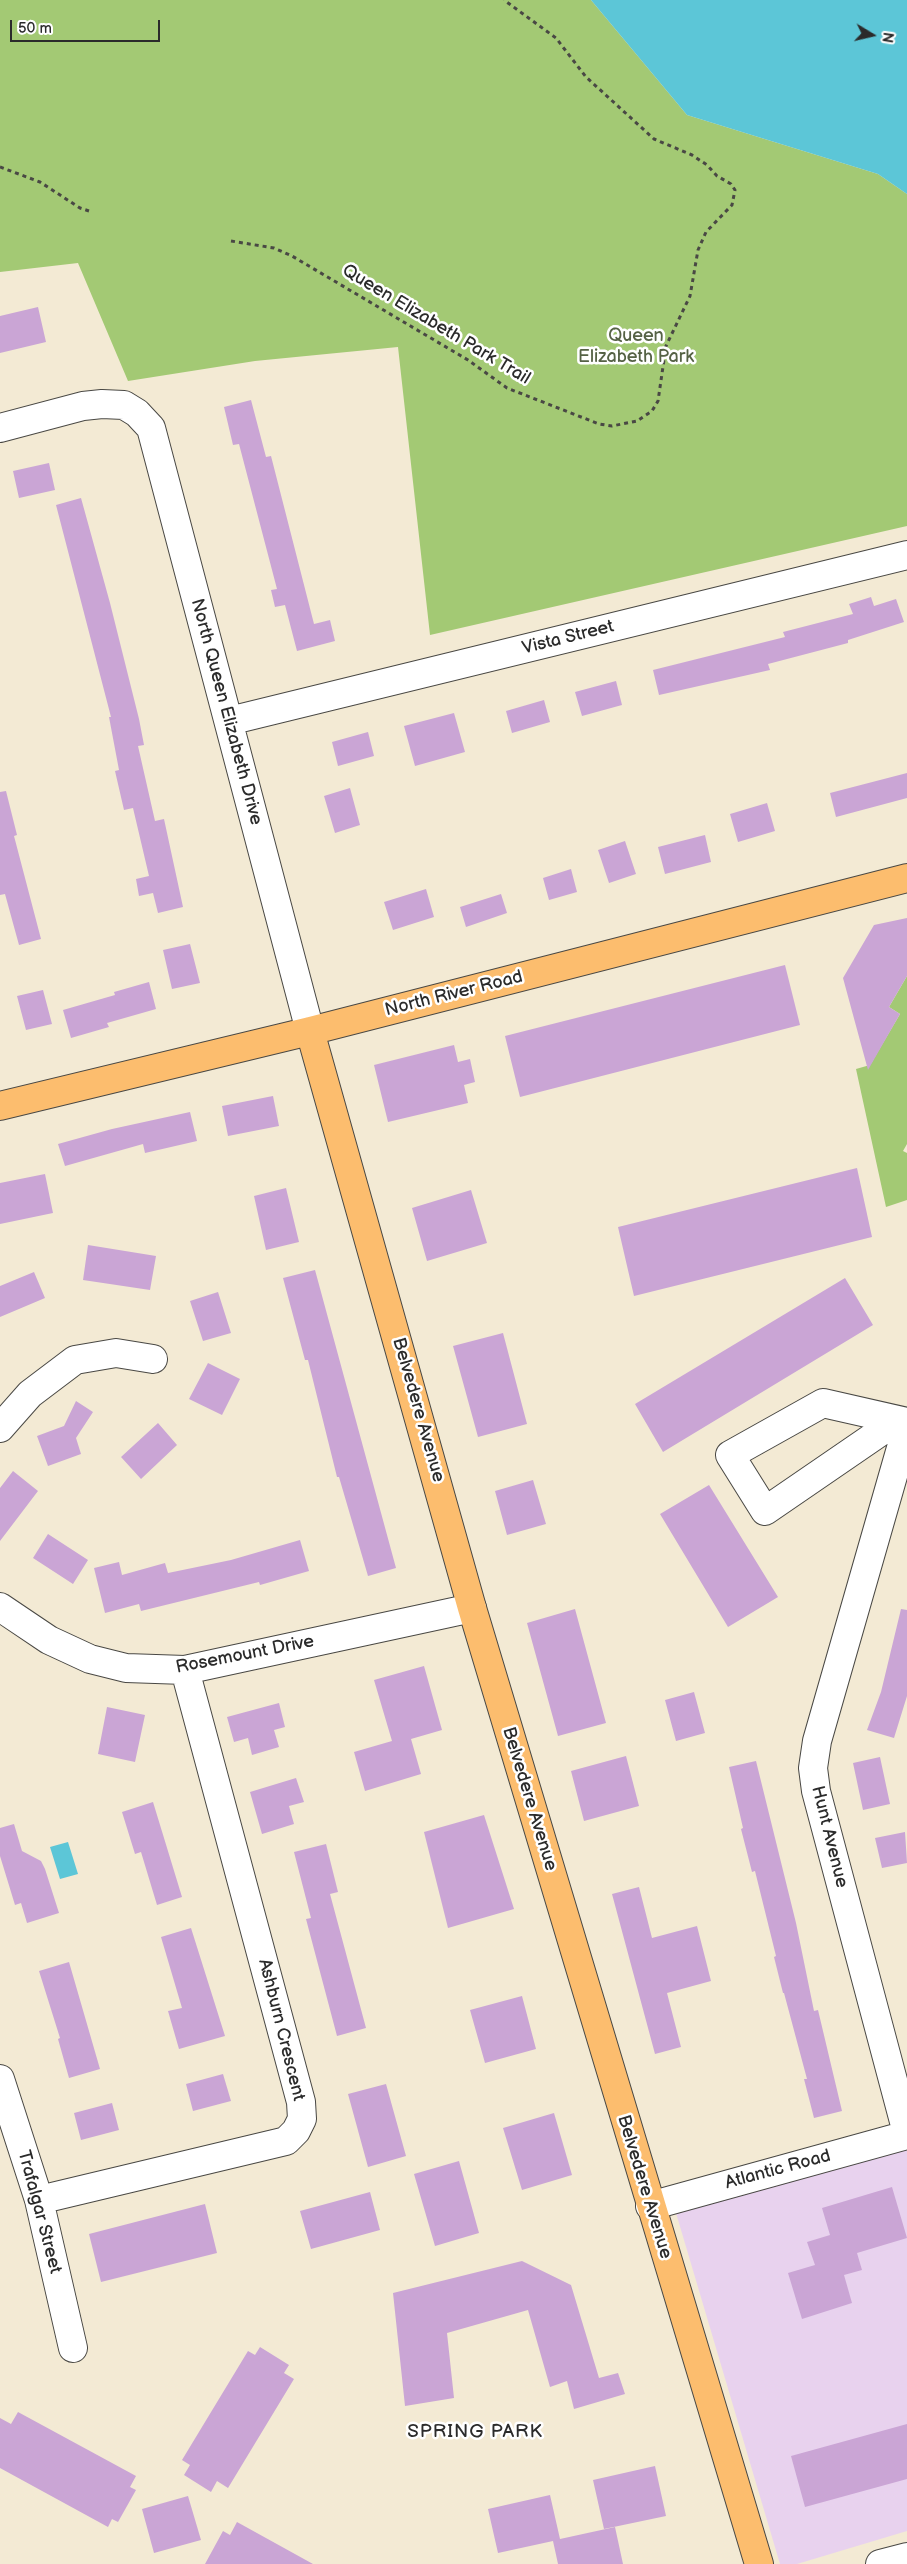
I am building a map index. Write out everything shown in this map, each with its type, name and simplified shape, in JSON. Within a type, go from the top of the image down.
[{"type":"main road","name":"North River Road","points":[[0,1106],[310,1031],[907,878]]},
{"type":"main road","name":"Belvedere Avenue","points":[[310,1031],[472,1608],[759,2564]]},
{"type":"street","name":"North Queen Elizabeth Drive","points":[[0,428],[83,406],[124,405],[137,413],[151,428],[310,1031]]},
{"type":"street","name":"Vista Street","points":[[229,721],[907,554]]},
{"type":"street","points":[[0,1428],[30,1394],[75,1360],[116,1353],[153,1359]]},
{"type":"street","points":[[822,1403],[906,1427],[886,1428],[765,1511],[730,1455],[822,1403]]},
{"type":"street","name":"Hunt Avenue","points":[[906,1427],[817,1741],[813,1768],[816,1792],[907,2134]]},
{"type":"street","name":"Rosemount Drive","points":[[0,1607],[49,1640],[90,1659],[126,1668],[185,1670],[472,1608]]},
{"type":"street","name":"Ashburn Crescent","points":[[39,2200],[286,2141],[296,2131],[302,2119],[299,2092],[185,1670]]},
{"type":"street","name":"Trafalgar Street","points":[[0,2079],[39,2200],[73,2348]]},
{"type":"street","name":"Atlantic Road","points":[[650,2206],[907,2134]]},
{"type":"street","points":[[880,2564],[907,2557]]},
{"type":"path","name":"Queen Elizabeth Park Trail","points":[[231,241],[274,248],[292,256],[468,360],[507,388],[599,424],[612,426],[637,421],[652,411],[658,401],[666,346],[690,296],[698,250],[706,232],[732,205],[735,190],[699,160],[654,138],[586,77],[556,38],[504,0]]},
{"type":"path","points":[[0,168],[40,182],[80,208],[89,211]]},
{"type":"shaded area","points":[[907,2143],[907,2531],[797,2564],[780,2564],[676,2213]]},
{"type":"green space","name":"Queen Elizabeth Park","points":[[0,0],[591,0],[687,115],[878,174],[907,194],[907,526],[430,635],[398,347],[255,361],[128,381],[78,263],[0,272]]},
{"type":"green space","points":[[907,976],[907,1144],[903,1151],[907,1153],[907,1200],[886,1207],[856,1069],[870,1065],[900,1014],[889,1007]]},
{"type":"water","points":[[591,0],[907,0],[907,194],[878,174],[687,115]]},
{"type":"water","points":[[68,1842],[78,1874],[60,1879],[50,1847]]},
{"type":"building","points":[[38,307],[46,342],[0,353],[0,316]]},
{"type":"building","points":[[251,400],[266,457],[271,456],[314,624],[330,620],[335,641],[297,651],[285,605],[275,607],[271,590],[277,589],[239,444],[233,445],[224,407]]},
{"type":"building","points":[[49,463],[55,490],[19,498],[13,471]]},
{"type":"building","points":[[81,498],[139,719],[144,745],[138,746],[155,821],[164,819],[183,907],[158,913],[153,893],[139,896],[136,879],[149,876],[133,808],[124,810],[115,771],[119,770],[109,717],[111,717],[56,505]]},
{"type":"building","points":[[871,597],[874,606],[896,599],[904,622],[848,640],[848,643],[768,664],[770,670],[659,695],[653,670],[785,637],[783,632],[853,614],[849,604]]},
{"type":"building","points":[[616,681],[622,705],[582,716],[575,692]]},
{"type":"building","points":[[544,700],[550,722],[512,733],[506,711]]},
{"type":"building","points":[[454,713],[465,752],[415,766],[404,726]]},
{"type":"building","points":[[368,732],[374,756],[338,766],[332,742]]},
{"type":"building","points":[[907,773],[907,798],[836,817],[830,793]]},
{"type":"building","points":[[350,788],[360,825],[335,833],[324,796]]},
{"type":"building","points":[[6,791],[17,835],[14,836],[41,939],[19,945],[5,894],[0,895],[0,792]]},
{"type":"building","points":[[767,803],[775,831],[738,842],[730,814]]},
{"type":"building","points":[[705,835],[711,862],[665,874],[658,847]]},
{"type":"building","points":[[625,841],[636,874],[609,883],[598,850]]},
{"type":"building","points":[[571,869],[577,892],[549,900],[543,878]]},
{"type":"building","points":[[426,889],[434,917],[393,930],[384,902]]},
{"type":"building","points":[[501,894],[507,913],[466,927],[460,907]]},
{"type":"building","points":[[907,918],[907,976],[889,1007],[900,1014],[868,1070],[843,978],[874,925]]},
{"type":"building","points":[[190,944],[200,983],[172,989],[163,950]]},
{"type":"building","points":[[785,965],[800,1025],[520,1097],[505,1036]]},
{"type":"building","points":[[149,982],[156,1009],[107,1023],[109,1027],[71,1038],[63,1010],[115,995],[114,992]]},
{"type":"building","points":[[43,990],[52,1024],[26,1030],[17,996]]},
{"type":"building","points":[[454,1045],[458,1062],[470,1059],[475,1082],[464,1085],[468,1103],[388,1122],[374,1065]]},
{"type":"building","points":[[273,1096],[279,1126],[228,1136],[222,1106]]},
{"type":"building","points":[[190,1112],[197,1141],[145,1153],[143,1144],[65,1166],[58,1144],[112,1129]]},
{"type":"building","points":[[857,1168],[872,1237],[634,1296],[618,1227]]},
{"type":"building","points":[[45,1174],[53,1213],[0,1224],[0,1183]]},
{"type":"building","points":[[286,1188],[299,1242],[266,1250],[254,1196]]},
{"type":"building","points":[[471,1190],[487,1243],[427,1261],[412,1208]]},
{"type":"building","points":[[88,1245],[156,1256],[150,1290],[83,1280]]},
{"type":"building","points":[[315,1270],[396,1568],[368,1576],[339,1477],[337,1477],[308,1360],[305,1360],[283,1278]]},
{"type":"building","points":[[34,1272],[45,1298],[0,1317],[0,1286]]},
{"type":"building","points":[[845,1278],[873,1325],[663,1452],[635,1404]]},
{"type":"building","points":[[218,1292],[231,1333],[203,1341],[190,1301]]},
{"type":"building","points":[[503,1333],[527,1424],[478,1437],[453,1346]]},
{"type":"building","points":[[208,1363],[240,1379],[222,1415],[189,1399]]},
{"type":"building","points":[[76,1401],[93,1412],[76,1438],[81,1454],[48,1466],[37,1436],[64,1426]]},
{"type":"building","points":[[158,1423],[177,1445],[141,1479],[121,1457]]},
{"type":"building","points":[[13,1471],[38,1491],[0,1541],[0,1488]]},
{"type":"building","points":[[533,1480],[546,1524],[507,1535],[495,1491]]},
{"type":"building","points":[[709,1485],[778,1597],[728,1627],[660,1514]]},
{"type":"building","points":[[48,1534],[88,1560],[73,1584],[33,1558]]},
{"type":"building","points":[[300,1540],[309,1571],[260,1585],[259,1582],[141,1611],[139,1604],[105,1613],[94,1568],[119,1562],[122,1575],[165,1563],[168,1573],[231,1560]]},
{"type":"building","points":[[575,1609],[606,1723],[558,1736],[527,1623]]},
{"type":"building","points":[[901,1609],[907,1610],[907,1696],[894,1738],[867,1730],[881,1692]]},
{"type":"building","points":[[424,1666],[442,1730],[411,1739],[421,1774],[365,1791],[354,1752],[392,1741],[374,1680]]},
{"type":"building","points":[[694,1692],[705,1733],[676,1741],[665,1700]]},
{"type":"building","points":[[279,1703],[285,1727],[274,1730],[279,1747],[252,1755],[248,1738],[234,1742],[227,1717]]},
{"type":"building","points":[[107,1707],[145,1715],[135,1762],[98,1754]]},
{"type":"building","points":[[626,1756],[639,1806],[584,1821],[571,1771]]},
{"type":"building","points":[[880,1757],[890,1804],[863,1810],[853,1763]]},
{"type":"building","points":[[756,1761],[796,1923],[814,2011],[818,2010],[842,2111],[814,2118],[804,2079],[807,2079],[774,1957],[776,1956],[755,1871],[752,1872],[741,1829],[743,1828],[729,1767]]},
{"type":"building","points":[[296,1778],[304,1802],[289,1806],[294,1824],[262,1834],[250,1792]]},
{"type":"building","points":[[153,1802],[182,1897],[157,1905],[141,1852],[135,1854],[122,1812]]},
{"type":"building","points":[[484,1815],[514,1909],[448,1928],[424,1832]]},
{"type":"building","points":[[14,1824],[22,1851],[41,1861],[59,1913],[27,1923],[21,1903],[15,1905],[0,1856],[0,1828]]},
{"type":"building","points":[[905,1832],[907,1863],[882,1868],[875,1838]]},
{"type":"building","points":[[326,1844],[338,1892],[330,1894],[366,2028],[337,2036],[306,1919],[311,1918],[294,1852]]},
{"type":"building","points":[[639,1887],[652,1938],[697,1926],[711,1981],[667,1993],[681,2047],[655,2054],[612,1894]]},
{"type":"building","points":[[191,1928],[225,2036],[179,2049],[168,2011],[182,2008],[161,1937]]},
{"type":"building","points":[[69,1962],[100,2069],[69,2078],[58,2039],[60,2038],[39,1971]]},
{"type":"building","points":[[522,1996],[536,2049],[485,2063],[470,2010]]},
{"type":"building","points":[[223,2074],[231,2101],[193,2111],[186,2084]]},
{"type":"building","points":[[386,2084],[406,2156],[368,2167],[348,2094]]},
{"type":"building","points":[[112,2103],[119,2130],[81,2140],[74,2113]]},
{"type":"building","points":[[554,2113],[572,2175],[522,2190],[503,2128]]},
{"type":"building","points":[[459,2161],[479,2233],[435,2246],[414,2174]]},
{"type":"building","points":[[892,2187],[907,2238],[857,2253],[862,2270],[844,2275],[852,2303],[802,2319],[788,2273],[815,2265],[807,2242],[830,2235],[822,2208]]},
{"type":"building","points":[[370,2192],[380,2230],[311,2249],[300,2211]]},
{"type":"building","points":[[205,2204],[217,2253],[101,2282],[89,2234]]},
{"type":"building","points":[[522,2261],[571,2285],[599,2378],[618,2373],[625,2394],[574,2409],[567,2381],[550,2387],[528,2310],[447,2333],[454,2398],[405,2406],[393,2293]]},
{"type":"building","points":[[260,2347],[289,2365],[284,2373],[294,2379],[228,2488],[217,2481],[211,2492],[184,2475],[190,2465],[182,2460],[248,2351],[255,2355]]},
{"type":"building","points":[[18,2412],[136,2476],[130,2487],[136,2490],[118,2522],[112,2519],[108,2527],[0,2468],[0,2418],[11,2424]]},
{"type":"building","points":[[907,2424],[907,2479],[805,2507],[791,2456]]},
{"type":"building","points":[[655,2466],[666,2516],[604,2529],[593,2480]]},
{"type":"building","points":[[550,2495],[560,2539],[615,2527],[623,2564],[558,2564],[553,2541],[498,2553],[488,2509]]},
{"type":"building","points":[[188,2496],[201,2540],[154,2553],[142,2509]]},
{"type":"building","points":[[237,2522],[313,2564],[205,2564],[223,2531],[230,2535]]},
{"type":"district","name":"SPRING PARK","points":[[475,2432]]}]
